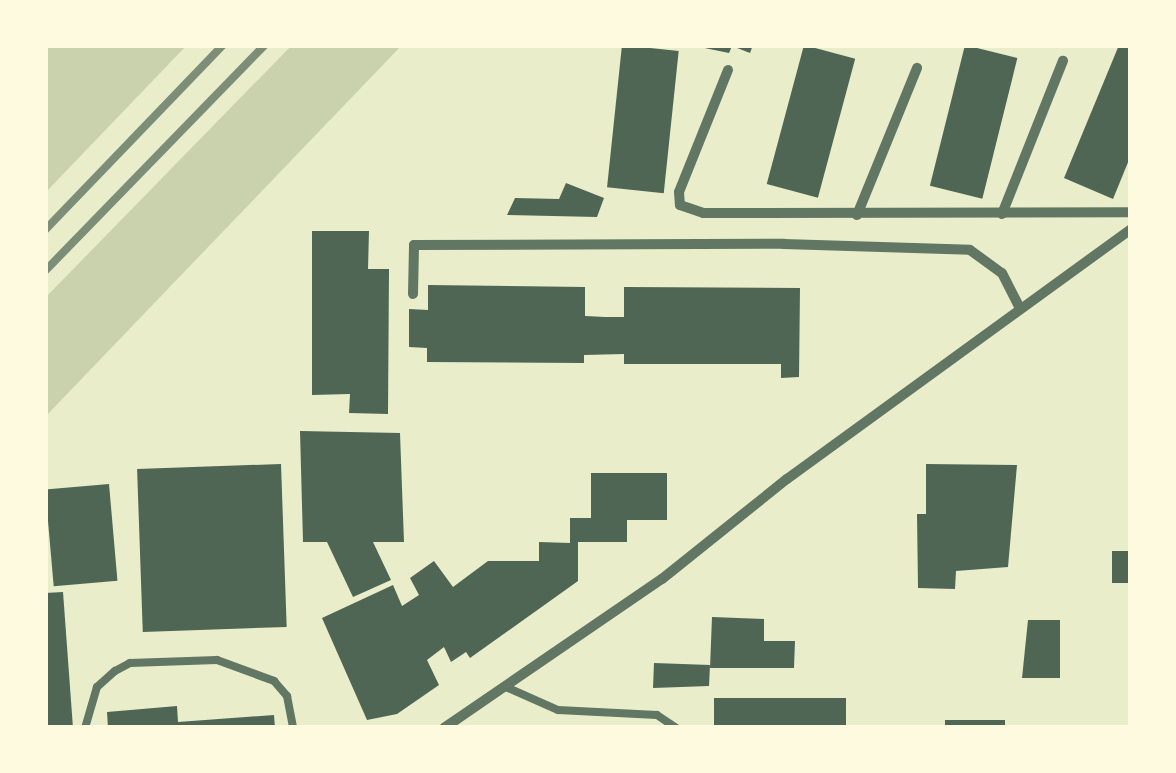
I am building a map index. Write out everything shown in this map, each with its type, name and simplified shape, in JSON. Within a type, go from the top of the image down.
[{"type":"street","points":[[1002,214],[1063,61]]},
{"type":"street","points":[[856,215],[917,68]]},
{"type":"street","points":[[728,70],[679,192],[680,206],[703,214],[1131,212]]},
{"type":"street","points":[[444,728],[662,579],[1019,307],[1131,229]]},
{"type":"street","points":[[413,294],[414,245],[784,244],[970,250],[1002,272],[1019,307]]},
{"type":"lane","points":[[85,728],[97,688],[115,670],[130,663],[217,660],[274,681],[287,696],[294,728]]},
{"type":"lane","points":[[506,686],[558,710],[657,715],[676,728]]},
{"type":"green space","points":[[45,45],[187,45],[45,193]]},
{"type":"green space","points":[[292,45],[402,45],[45,417],[45,298]]},
{"type":"building","points":[[622,45],[679,51],[664,193],[607,187]]},
{"type":"building","points":[[690,45],[753,45],[750,53],[732,46],[729,53]]},
{"type":"building","points":[[804,45],[855,59],[818,198],[767,184]]},
{"type":"building","points":[[965,45],[1017,58],[982,199],[930,186]]},
{"type":"building","points":[[1119,45],[1131,45],[1131,155],[1113,199],[1064,178]]},
{"type":"building","points":[[566,183],[604,198],[597,217],[507,215],[515,198],[559,199]]},
{"type":"building","points":[[312,231],[369,231],[368,269],[389,269],[388,414],[349,413],[350,394],[312,395]]},
{"type":"building","points":[[428,285],[585,287],[585,316],[605,317],[624,317],[624,287],[800,288],[799,377],[781,378],[781,364],[624,364],[624,354],[584,355],[584,363],[427,362],[427,348],[409,347],[409,309],[428,310]]},
{"type":"building","points":[[300,431],[400,433],[404,542],[373,542],[391,580],[353,597],[327,542],[303,542]]},
{"type":"building","points":[[281,464],[287,627],[143,632],[137,469]]},
{"type":"building","points":[[926,464],[1017,465],[1008,567],[956,571],[955,589],[918,588],[917,514],[926,514]]},
{"type":"building","points":[[591,473],[667,473],[667,520],[627,520],[627,542],[578,542],[578,581],[470,658],[466,652],[451,662],[444,647],[427,660],[439,685],[397,714],[367,720],[322,618],[393,585],[402,606],[419,595],[410,578],[434,561],[453,587],[488,561],[539,561],[539,542],[570,543],[570,518],[591,518]]},
{"type":"building","points":[[109,484],[117,581],[54,586],[45,490]]},
{"type":"building","points":[[1112,551],[1131,551],[1131,583],[1112,583]]},
{"type":"building","points":[[63,592],[73,728],[45,728],[45,593]]},
{"type":"building","points":[[712,617],[764,619],[764,641],[795,641],[794,668],[710,668]]},
{"type":"building","points":[[1028,620],[1060,620],[1060,678],[1022,678]]},
{"type":"building","points":[[654,663],[710,665],[709,686],[653,688]]},
{"type":"building","points":[[714,698],[846,698],[846,728],[714,728]]},
{"type":"building","points":[[177,706],[178,722],[274,715],[275,728],[108,728],[107,712]]},
{"type":"building","points":[[945,720],[1005,720],[1005,728],[945,728]]},
{"type":"railway","points":[[45,230],[223,45]]},
{"type":"railway","points":[[45,271],[265,45]]}]
